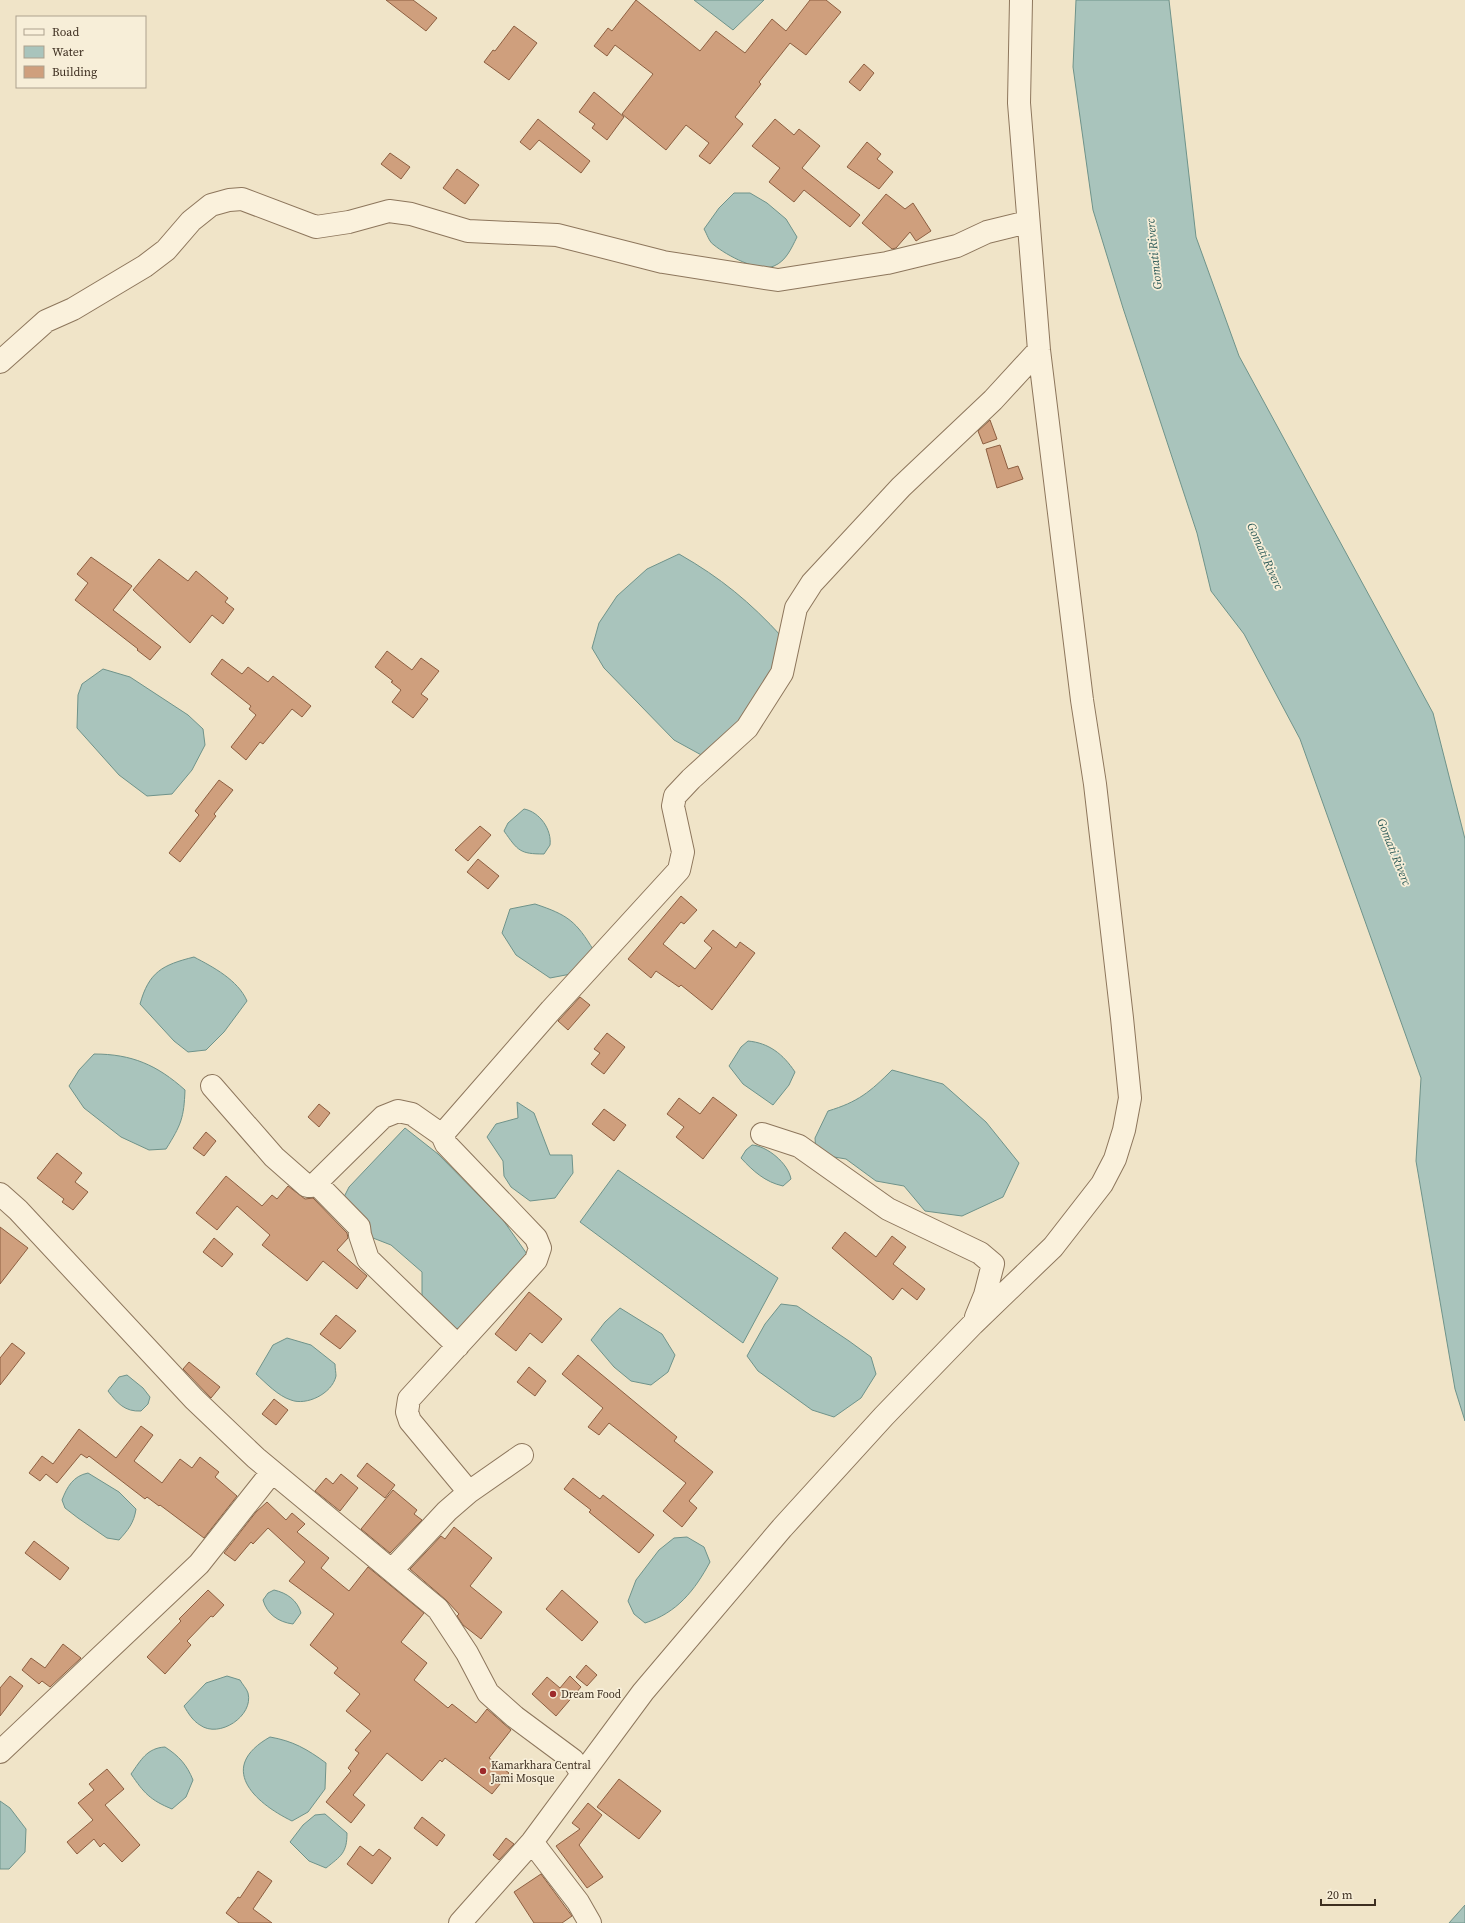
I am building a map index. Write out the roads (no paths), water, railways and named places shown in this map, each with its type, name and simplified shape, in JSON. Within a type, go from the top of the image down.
[{"type":"street","points":[[460,1923],[532,1842],[643,1692],[782,1528],[884,1416],[973,1324],[1053,1247],[1102,1184],[1115,1159],[1124,1130],[1130,1098],[1095,784],[1082,700],[1039,350],[1019,104],[1021,0]]},
{"type":"street","points":[[0,362],[46,321],[72,309],[145,266],[166,250],[191,221],[211,205],[229,200],[242,199],[316,227],[348,222],[389,211],[411,214],[468,231],[557,235],[664,262],[778,280],[887,263],[957,246],[987,232],[1028,222]]},
{"type":"street","points":[[442,1135],[546,1016],[679,870],[683,852],[673,806],[675,796],[691,779],[747,728],[782,673],[796,608],[812,583],[901,487],[993,400],[1039,350]]},
{"type":"street","points":[[212,1086],[274,1157],[307,1186],[316,1183],[383,1117],[398,1111],[412,1114],[442,1135],[446,1144],[536,1238],[540,1248],[536,1260],[409,1399],[407,1412],[410,1421],[469,1492]]},
{"type":"street","points":[[762,1134],[799,1146],[888,1209],[980,1253],[992,1264],[985,1295],[973,1324]]},
{"type":"street","points":[[316,1183],[359,1227],[360,1236],[368,1258],[458,1346]]},
{"type":"street","points":[[0,1194],[18,1210],[194,1398],[272,1472],[438,1609],[468,1652],[488,1693],[515,1717],[573,1760],[582,1774]]},
{"type":"street","points":[[392,1570],[447,1511],[469,1492],[522,1455]]},
{"type":"street","points":[[0,1752],[199,1564],[272,1472]]},
{"type":"street","points":[[532,1842],[578,1902],[590,1923]]},
{"type":"water","points":[[694,0],[764,0],[733,30]]},
{"type":"water","name":"Gomati Riverc","points":[[1076,0],[1169,0],[1196,237],[1239,356],[1433,713],[1465,839],[1465,1421],[1455,1389],[1416,1161],[1421,1078],[1300,739],[1244,634],[1211,591],[1197,533],[1123,308],[1093,210],[1073,67]]},
{"type":"water","points":[[734,193],[750,193],[767,203],[786,219],[797,237],[788,254],[778,264],[768,268],[743,262],[719,249],[709,240],[704,229],[719,208]]},
{"type":"water","points":[[679,554],[708,572],[734,591],[782,637],[772,687],[705,757],[674,740],[604,668],[592,648],[599,623],[617,596],[647,569]]},
{"type":"water","points":[[103,669],[130,677],[188,715],[203,729],[205,745],[192,770],[172,794],[147,796],[119,775],[77,728],[78,695],[82,684]]},
{"type":"water","points":[[524,809],[540,818],[547,828],[550,845],[544,854],[524,852],[520,850],[504,831],[508,823]]},
{"type":"water","points":[[535,904],[556,912],[570,920],[582,933],[594,951],[576,973],[550,978],[516,955],[502,933],[510,909]]},
{"type":"water","points":[[194,957],[231,980],[243,993],[247,1001],[224,1032],[206,1050],[188,1052],[174,1041],[140,1004],[148,984],[158,972],[173,963]]},
{"type":"water","points":[[748,1041],[763,1044],[775,1050],[786,1060],[795,1072],[789,1085],[773,1105],[743,1084],[729,1066],[741,1047]]},
{"type":"water","points":[[94,1054],[120,1056],[143,1063],[175,1081],[185,1090],[183,1115],[175,1134],[166,1149],[149,1150],[121,1137],[84,1108],[69,1086],[79,1070]]},
{"type":"water","points":[[892,1070],[943,1084],[986,1122],[1019,1163],[1003,1197],[962,1216],[925,1211],[904,1186],[876,1181],[846,1159],[816,1154],[815,1138],[828,1111],[856,1100],[870,1090]]},
{"type":"water","points":[[517,1102],[534,1113],[550,1155],[572,1155],[573,1173],[555,1198],[530,1201],[511,1187],[504,1176],[503,1161],[487,1137],[496,1124],[518,1118]]},
{"type":"water","points":[[405,1128],[438,1154],[503,1220],[529,1257],[460,1338],[422,1304],[422,1272],[391,1245],[373,1238],[340,1205],[349,1187]]},
{"type":"water","points":[[752,1145],[764,1148],[776,1156],[786,1167],[791,1179],[783,1186],[765,1179],[755,1172],[741,1158],[746,1150]]},
{"type":"water","points":[[618,1170],[778,1278],[743,1343],[580,1222]]},
{"type":"water","points":[[781,1304],[797,1306],[871,1357],[876,1374],[861,1398],[834,1417],[812,1410],[758,1371],[747,1356],[765,1324]]},
{"type":"water","points":[[620,1308],[662,1334],[675,1355],[668,1372],[651,1385],[631,1381],[614,1367],[591,1340],[605,1322]]},
{"type":"water","points":[[287,1338],[311,1345],[335,1364],[336,1376],[334,1382],[318,1397],[304,1401],[291,1400],[277,1392],[256,1374],[273,1345]]},
{"type":"water","points":[[127,1375],[143,1388],[150,1397],[148,1404],[141,1411],[130,1410],[122,1406],[108,1391],[119,1377]]},
{"type":"water","points":[[88,1473],[119,1492],[136,1509],[130,1526],[119,1540],[107,1538],[65,1508],[62,1500],[68,1487],[74,1479]]},
{"type":"water","points":[[687,1537],[704,1547],[710,1562],[698,1582],[676,1607],[656,1619],[645,1623],[634,1614],[628,1601],[636,1580],[659,1550],[674,1538]]},
{"type":"water","points":[[274,1590],[283,1593],[297,1604],[301,1613],[293,1624],[278,1619],[267,1609],[263,1600],[268,1593]]},
{"type":"water","points":[[227,1676],[240,1680],[247,1690],[248,1702],[246,1710],[233,1723],[225,1727],[208,1729],[195,1721],[184,1706],[206,1683]]},
{"type":"water","points":[[270,1737],[300,1746],[326,1763],[325,1789],[308,1812],[292,1821],[265,1804],[254,1794],[246,1783],[243,1772],[246,1760],[254,1748]]},
{"type":"water","points":[[165,1747],[182,1761],[193,1780],[186,1797],[172,1809],[148,1795],[131,1774],[149,1752]]},
{"type":"water","points":[[0,1801],[10,1808],[26,1829],[25,1852],[9,1869],[0,1869]]},
{"type":"water","points":[[325,1814],[347,1833],[346,1845],[342,1854],[326,1868],[309,1861],[290,1842],[303,1825],[315,1815]]},
{"type":"water","points":[[1465,1905],[1465,1923],[1449,1923]]},
{"type":"place","name":"Dream Food","points":[[553,1694]]},
{"type":"place","name":"Kamarkhara Central Jami Mosque","points":[[483,1771]]}]
